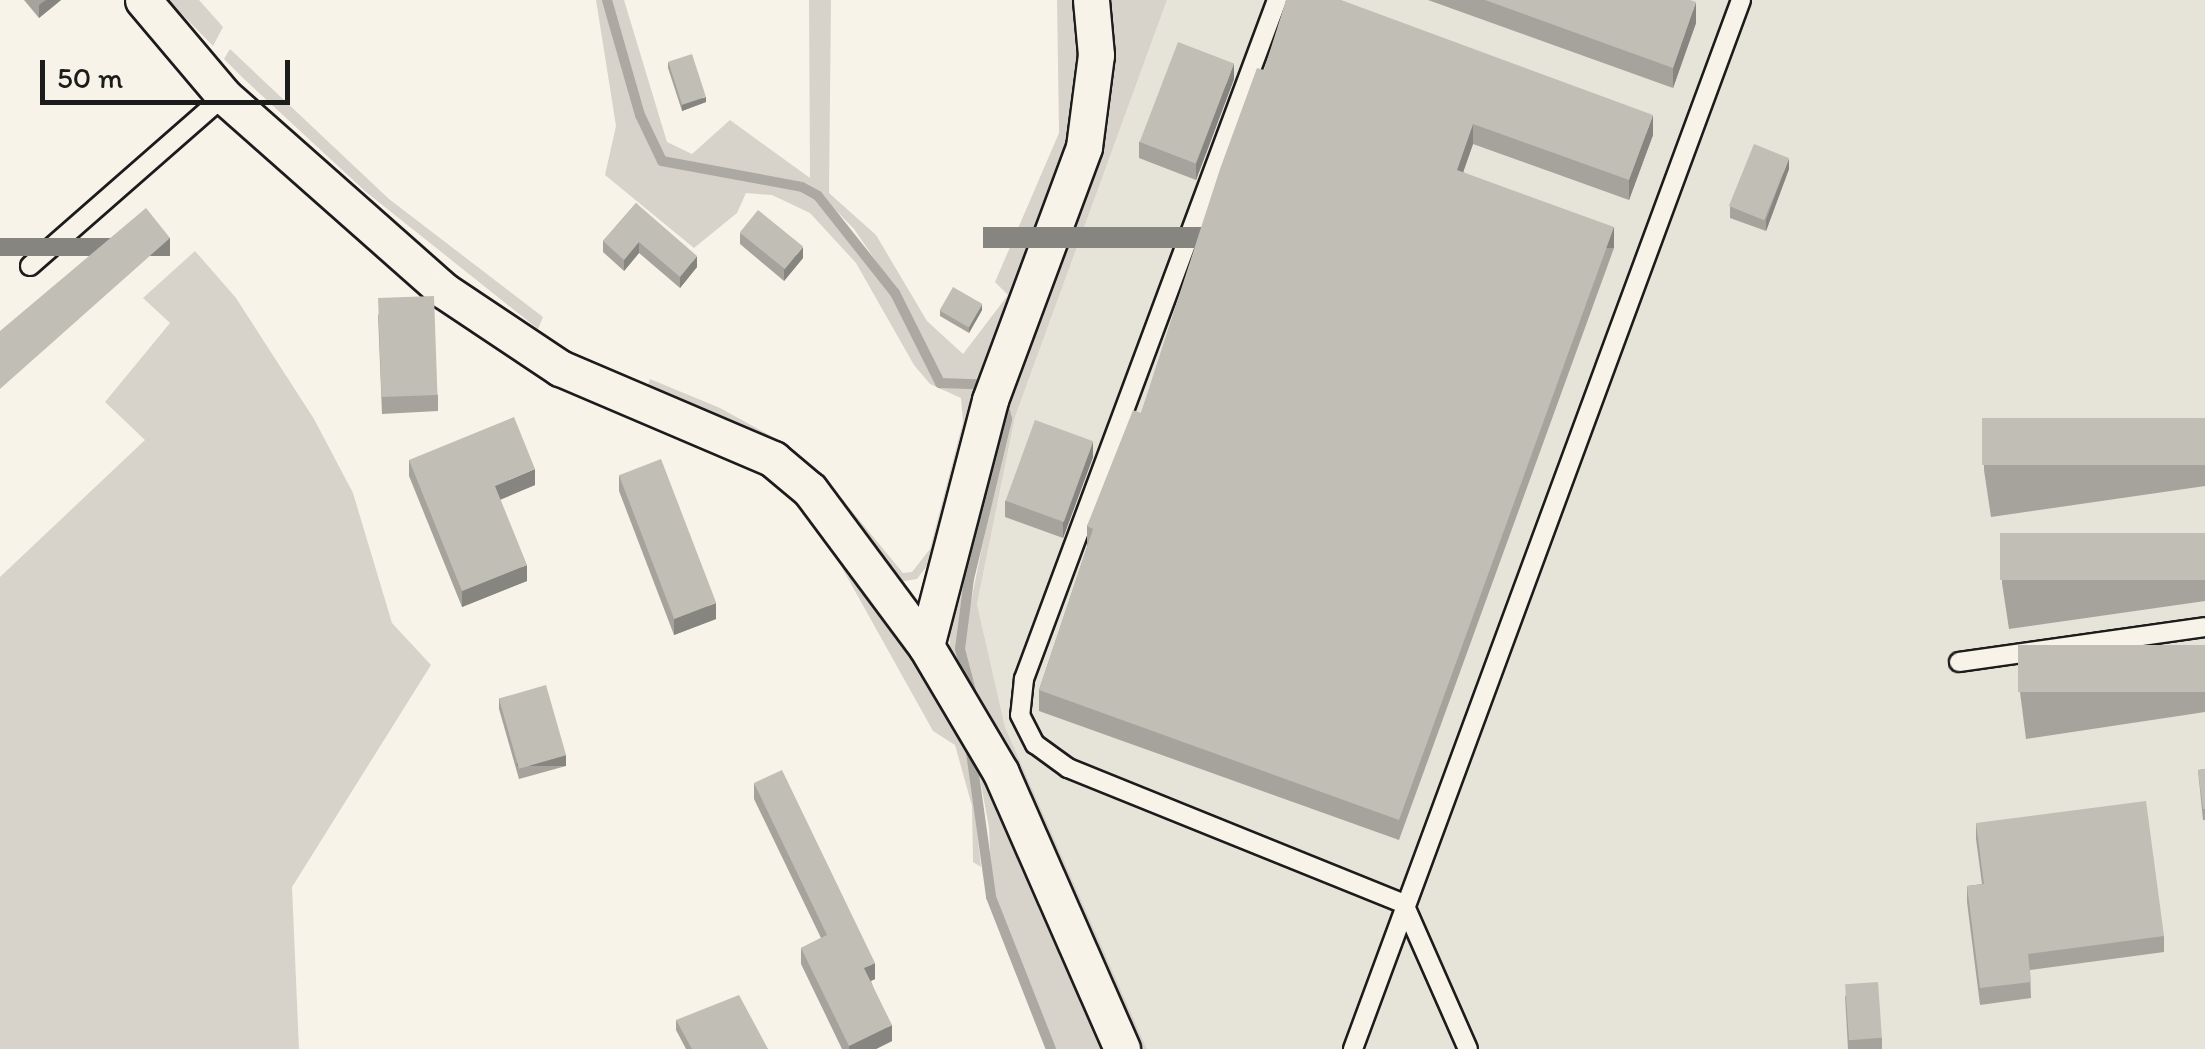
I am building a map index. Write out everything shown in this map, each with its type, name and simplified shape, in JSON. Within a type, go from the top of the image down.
[{"type":"street","points":[[143,0],[224,96],[443,290],[560,368],[772,459],[810,490],[926,646],[1000,774],[1122,1049]]},
{"type":"street","points":[[926,646],[990,400],[1084,148],[1096,54],[1091,0]]},
{"type":"lane","points":[[1277,0],[1024,679],[1020,716],[1034,744],[1068,768],[1404,904],[1468,1049]]},
{"type":"lane","points":[[1353,1049],[1741,0]]},
{"type":"lane","points":[[30,266],[224,96]]},
{"type":"lane","points":[[1959,662],[2205,627]]},
{"type":"shaded area","points":[[168,0],[199,0],[223,27],[213,46]]},
{"type":"shaded area","points":[[596,0],[605,0],[637,116],[661,164],[802,189],[817,198],[893,294],[938,385],[976,387],[932,559],[917,579],[898,582],[777,446],[648,385],[650,379],[720,408],[782,442],[828,482],[903,573],[912,572],[930,549],[963,422],[961,398],[930,384],[914,365],[856,263],[810,213],[772,195],[746,193],[737,213],[694,248],[605,175],[616,126]]},
{"type":"shaded area","points":[[610,0],[624,0],[667,142],[692,154],[730,120],[810,178],[809,0],[831,0],[829,193],[876,235],[927,321],[963,354],[1008,295],[995,282],[1059,133],[1057,0],[1081,0],[1083,54],[1068,137],[976,382],[942,381],[897,292],[854,229],[820,194],[803,184],[664,159],[642,114]]},
{"type":"shaded area","points":[[1105,0],[1167,0],[1015,417],[977,604],[1005,727],[1147,1049],[1137,1049],[1025,793],[974,697],[961,650],[1008,420],[1002,398],[1005,420],[967,579],[959,650],[970,691],[950,657],[949,589],[996,399],[1105,112]]},
{"type":"shaded area","points":[[1167,0],[2205,0],[2205,1049],[1147,1049],[1005,727],[977,604],[1015,417]]},
{"type":"shaded area","points":[[230,49],[389,199],[543,317],[538,329],[366,192],[224,59]]},
{"type":"shaded area","points":[[195,251],[236,298],[314,419],[353,493],[392,623],[431,665],[292,887],[299,1049],[0,1049],[0,577],[145,440],[105,402],[170,323],[143,298]]},
{"type":"shaded area","points":[[852,554],[965,724],[981,867],[973,862],[972,806],[955,745],[933,731],[836,557]]},
{"type":"shaded area","points":[[973,740],[1105,1049],[1054,1049],[992,895],[989,828]]},
{"type":"building","points":[[1286,0],[1341,0],[1653,115],[1629,180],[1473,124],[1457,170],[1614,227],[1399,820],[1039,690],[1093,529],[1087,526],[1133,410],[1141,413],[1220,169],[1257,68],[1264,70]]},
{"type":"building","points":[[1485,0],[1690,0],[1696,2],[1673,68]]},
{"type":"building","points":[[1178,42],[1234,64],[1196,163],[1140,142]]},
{"type":"building","points":[[692,54],[706,97],[682,105],[668,62]]},
{"type":"building","points":[[1754,144],[1789,158],[1764,220],[1729,206]]},
{"type":"building","points":[[636,203],[697,256],[680,277],[639,242],[624,260],[603,241]]},
{"type":"building","points":[[146,208],[170,238],[0,389],[0,331]]},
{"type":"building","points":[[758,210],[803,247],[785,269],[740,233]]},
{"type":"building","points":[[953,287],[982,304],[969,327],[940,310]]},
{"type":"building","points":[[434,296],[437,395],[381,397],[378,298]]},
{"type":"building","points":[[514,417],[535,469],[495,486],[527,565],[462,591],[409,460]]},
{"type":"building","points":[[1982,418],[2205,418],[2205,465],[1982,465]]},
{"type":"building","points":[[1035,420],[1093,441],[1064,522],[1006,501]]},
{"type":"building","points":[[661,459],[716,603],[674,619],[619,475]]},
{"type":"building","points":[[2000,533],[2205,533],[2205,580],[2000,580]]},
{"type":"building","points":[[2018,645],[2205,645],[2205,692],[2018,692]]},
{"type":"building","points":[[546,685],[566,755],[519,769],[499,699]]},
{"type":"building","points":[[2205,769],[2205,809],[2203,809],[2198,770]]},
{"type":"building","points":[[782,770],[875,963],[864,968],[892,1025],[849,1046],[801,948],[827,935],[754,783]]},
{"type":"building","points":[[2146,801],[2164,936],[2028,954],[2031,982],[1980,988],[1967,886],[1984,884],[1976,823]]},
{"type":"building","points":[[1878,982],[1882,1038],[1849,1040],[1845,984]]},
{"type":"building","points":[[739,995],[768,1049],[692,1049],[676,1020]]},
{"type":"waterway","points":[[607,0],[640,115],[662,161],[802,187],[818,196],[895,293],[940,383],[976,384]]},
{"type":"waterway","points":[[971,691],[960,649],[969,579],[1007,419],[1002,399]]},
{"type":"waterway","points":[[970,745],[991,897],[1051,1049]]}]
